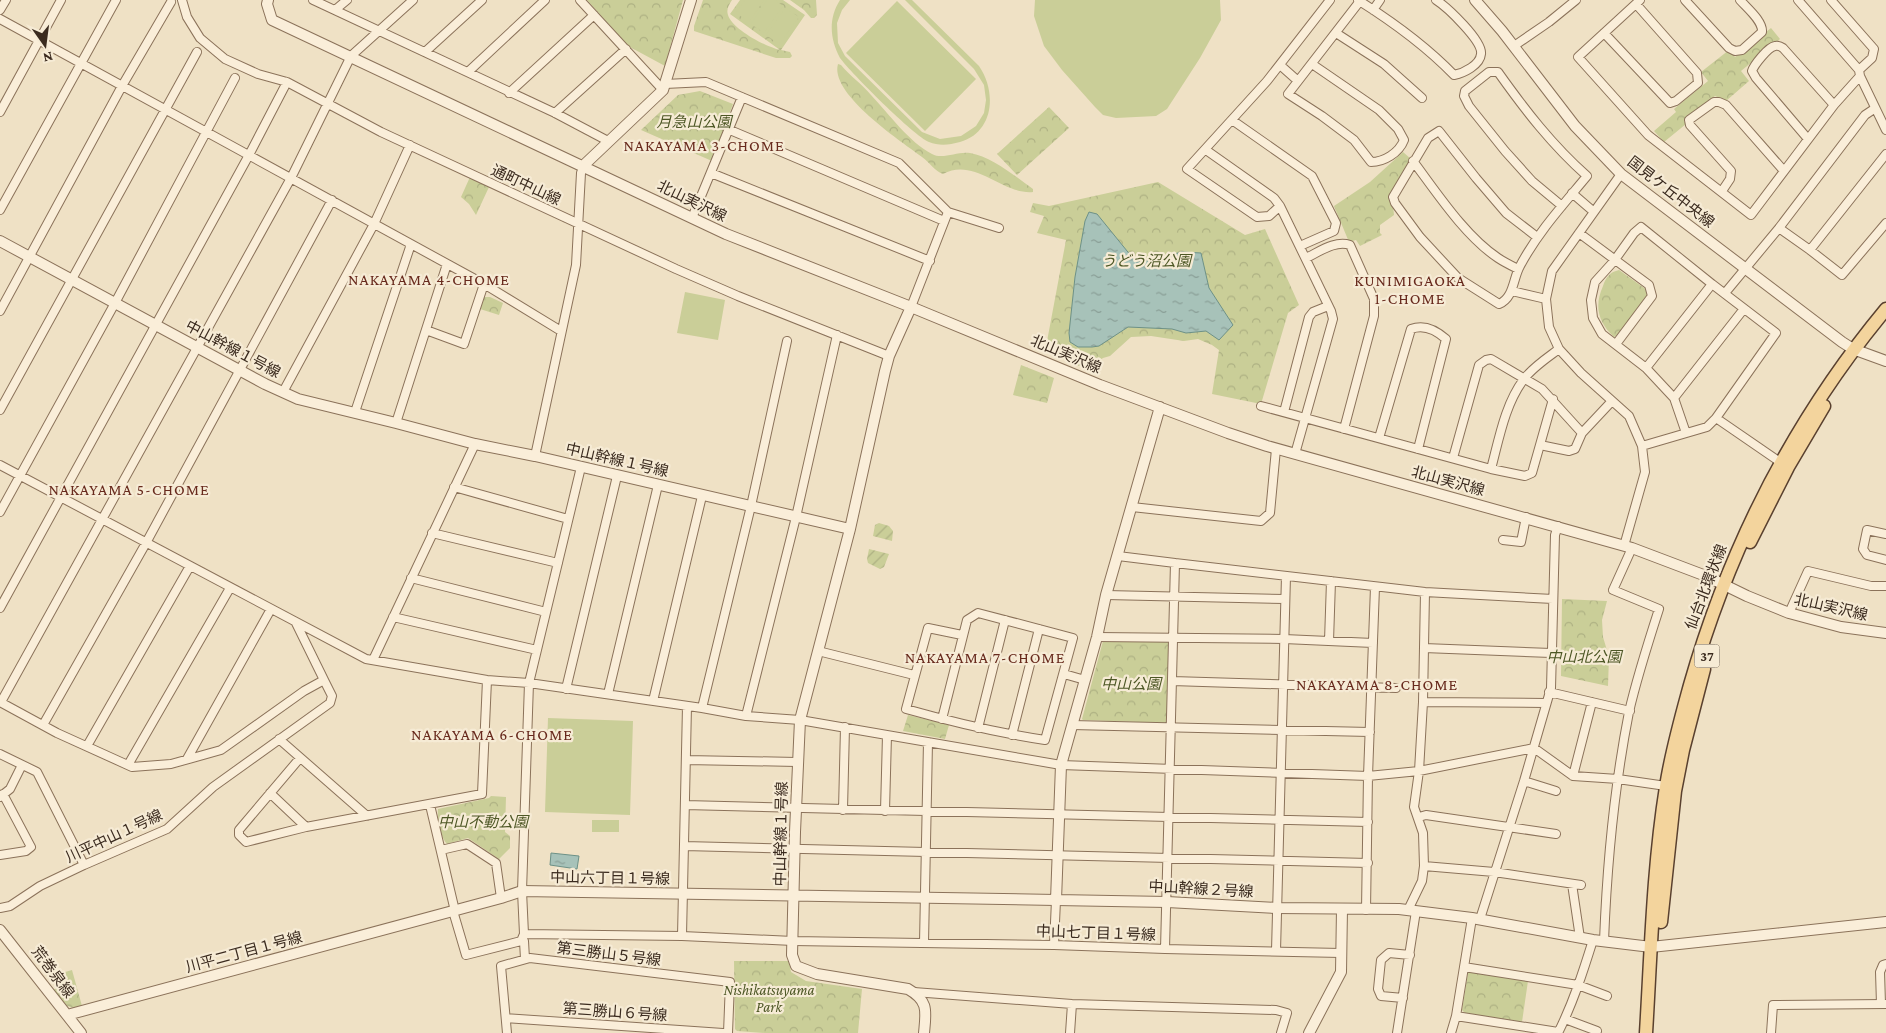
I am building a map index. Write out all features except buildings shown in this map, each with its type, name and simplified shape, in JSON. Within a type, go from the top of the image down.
[{"type":"main road","name":"仙台北環状線","points":[[1654,1033],[1656,865],[1666,786],[1692,681],[1754,512],[1780,462],[1806,418],[1886,309]]},
{"type":"main road","name":"仙台北環状線","points":[[1646,1033],[1675,792],[1683,750],[1726,586],[1788,467],[1857,350],[1886,322]]},
{"type":"street","points":[[0,10],[6,0]]},
{"type":"street","points":[[0,112],[60,0]]},
{"type":"street","points":[[0,210],[116,0]]},
{"type":"street","name":"通町中山線","points":[[182,0],[187,17],[200,38],[225,59],[258,74],[287,82],[410,145],[577,224],[738,296],[889,356]]},
{"type":"street","name":"北山実沢線","points":[[268,0],[267,4],[272,20],[726,234],[911,307],[1100,385],[1276,449],[1558,526],[1668,560],[1789,613],[1840,627],[1886,633]]},
{"type":"street","points":[[313,0],[555,113],[608,141]]},
{"type":"street","points":[[335,10],[347,0]]},
{"type":"street","points":[[296,623],[324,680],[304,690],[221,750],[187,760],[171,764],[132,767],[43,725],[0,702],[291,178],[351,56],[413,0]]},
{"type":"street","points":[[425,52],[482,0]]},
{"type":"street","points":[[468,72],[545,0]]},
{"type":"street","points":[[580,0],[664,87]]},
{"type":"street","points":[[534,456],[576,265],[581,173],[584,166],[608,141],[664,87],[691,0]]},
{"type":"street","points":[[1280,206],[1269,216],[1257,217],[1187,169],[1280,65],[1330,0]]},
{"type":"street","points":[[1373,10],[1380,0]]},
{"type":"street","points":[[1312,64],[1379,110],[1398,129],[1404,140],[1401,146],[1392,155],[1379,162],[1371,162],[1354,140],[1288,94],[1359,1],[1433,53],[1454,75],[1463,73],[1476,64],[1481,55],[1480,47],[1464,26],[1436,0]]},
{"type":"street","name":"国見ケ丘中央線","points":[[1475,0],[1514,46],[1550,96],[1620,174],[1842,342],[1886,361]]},
{"type":"street","points":[[1514,46],[1549,22],[1576,0]]},
{"type":"street","points":[[1685,0],[1728,48],[1735,52],[1742,50],[1762,32],[1759,22],[1740,0]]},
{"type":"street","points":[[1798,0],[1860,73],[1874,109],[1886,130]]},
{"type":"street","points":[[1604,33],[1670,103],[1676,101],[1698,83],[1697,73],[1638,2],[1604,33],[1578,58],[1648,135],[1750,215],[1872,58],[1874,49],[1831,0]]},
{"type":"street","points":[[0,311],[122,86],[171,2]]},
{"type":"street","points":[[509,93],[594,15]]},
{"type":"street","points":[[1,21],[40,40],[484,284],[561,331]]},
{"type":"street","points":[[1336,33],[1384,64],[1422,98]]},
{"type":"street","points":[[1808,139],[1756,78],[1752,71],[1753,66],[1771,47],[1776,45],[1783,48],[1834,105]]},
{"type":"street","points":[[555,113],[626,48]]},
{"type":"street","points":[[0,410],[197,52]]},
{"type":"street","points":[[1280,65],[1298,81]]},
{"type":"street","points":[[1537,238],[1506,213],[1439,130],[1428,138],[1393,197],[1420,237],[1458,278],[1499,304],[1504,302],[1512,291],[1518,269],[1537,238],[1587,176],[1564,156],[1546,136],[1498,72],[1489,72],[1465,91],[1464,96],[1469,106],[1532,181],[1562,206]]},
{"type":"street","points":[[0,512],[115,303],[235,78]]},
{"type":"street","points":[[0,608],[249,155],[287,82]]},
{"type":"street","points":[[664,87],[706,82],[899,163],[948,212],[999,228]]},
{"type":"street","points":[[692,218],[730,130],[742,97]]},
{"type":"street","points":[[1722,192],[1730,179],[1731,171],[1690,125],[1689,120],[1714,102],[1726,105],[1784,171]]},
{"type":"street","points":[[1724,293],[1779,228],[1865,115],[1874,109]]},
{"type":"street","points":[[1232,120],[1312,176],[1336,224],[1334,231],[1300,246]]},
{"type":"street","points":[[730,130],[944,221]]},
{"type":"street","points":[[283,392],[374,224],[410,145]]},
{"type":"street","points":[[1206,150],[1274,198],[1280,206],[1306,258],[1333,319],[1295,454]]},
{"type":"street","points":[[1810,250],[1886,154]]},
{"type":"street","points":[[1414,161],[1450,210],[1471,233],[1497,257],[1518,269]]},
{"type":"street","points":[[711,173],[930,261]]},
{"type":"street","points":[[1604,942],[1606,873],[1618,779],[1630,711],[1659,609],[1613,590],[1628,547],[1645,472],[1642,446],[1629,416],[1581,373],[1559,350],[1548,327],[1546,299],[1552,271],[1620,174]]},
{"type":"street","points":[[1572,193],[1594,212]]},
{"type":"street","points":[[43,725],[146,543],[332,200]]},
{"type":"street","points":[[850,529],[889,356],[930,261],[948,212]]},
{"type":"street","points":[[1779,228],[1842,275],[1886,222]]},
{"type":"street","points":[[1642,446],[1686,433],[1706,427],[1716,418],[1776,333],[1743,310],[1642,227],[1634,233],[1614,261],[1595,282],[1590,300],[1594,318],[1602,334],[1646,368],[1674,398],[1686,433]]},
{"type":"street","points":[[1579,233],[1649,286],[1652,296],[1616,344]]},
{"type":"street","name":"中山幹線１号線","points":[[0,241],[240,370],[298,399],[475,444],[850,529],[800,720],[794,849],[792,955],[796,966],[817,974],[908,989],[914,992]]},
{"type":"street","points":[[355,412],[411,244]]},
{"type":"street","points":[[1306,258],[1337,244],[1350,245],[1374,299],[1374,316],[1344,428]]},
{"type":"street","points":[[396,423],[447,264]]},
{"type":"street","points":[[426,330],[464,344],[484,284]]},
{"type":"street","points":[[1646,368],[1712,284]]},
{"type":"street","points":[[1512,291],[1546,299]]},
{"type":"street","points":[[1284,412],[1309,317],[1314,312],[1328,306]]},
{"type":"street","points":[[1674,398],[1743,310]]},
{"type":"street","points":[[1379,438],[1411,329],[1419,326],[1426,327],[1446,339],[1418,448]]},
{"type":"street","points":[[746,716],[796,517],[836,335]]},
{"type":"street","points":[[702,708],[751,506],[788,341]]},
{"type":"street","points":[[1491,469],[1512,398],[1525,378],[1559,350]]},
{"type":"street","points":[[1453,458],[1480,365],[1486,360],[1491,359],[1542,388],[1582,433]]},
{"type":"street","points":[[1261,406],[1491,469],[1525,476],[1532,472],[1553,399]]},
{"type":"street","points":[[1540,445],[1569,451],[1575,449],[1582,433],[1612,401]]},
{"type":"street","points":[[1054,945],[1061,765],[1097,637],[1106,595],[1160,408]]},
{"type":"street","points":[[1716,418],[1780,462]]},
{"type":"street","points":[[373,660],[475,444]]},
{"type":"street","points":[[1132,507],[1261,521],[1270,513],[1276,449]]},
{"type":"street","points":[[0,465],[366,659],[487,680],[529,683],[746,716],[800,720],[1061,765],[1368,776],[1419,770],[1534,748],[1573,776],[1618,779],[1666,786]]},
{"type":"street","points":[[525,959],[522,891],[529,683],[581,467]]},
{"type":"street","points":[[566,689],[617,476]]},
{"type":"street","points":[[608,694],[658,485]]},
{"type":"street","points":[[454,487],[568,519]]},
{"type":"street","points":[[653,701],[702,496]]},
{"type":"street","points":[[1503,540],[1521,542],[1526,517]]},
{"type":"street","points":[[1451,1033],[1476,919],[1494,872],[1524,781],[1549,692],[1555,535],[1558,526]]},
{"type":"street","points":[[1886,534],[1867,530],[1863,549],[1867,555],[1886,560]]},
{"type":"street","points":[[432,533],[558,563]]},
{"type":"street","points":[[1118,556],[1425,592],[1553,599]]},
{"type":"street","name":"中山七丁目１号線","points":[[454,911],[466,955],[521,941],[523,936],[682,936],[793,942],[1054,945],[1165,949],[1176,563]]},
{"type":"street","points":[[87,746],[190,566]]},
{"type":"street","points":[[1789,613],[1808,571],[1871,586],[1886,586]]},
{"type":"street","points":[[1276,951],[1286,576]]},
{"type":"street","points":[[411,578],[546,612]]},
{"type":"street","points":[[1329,641],[1331,581]]},
{"type":"street","points":[[1366,910],[1368,776],[1375,586]]},
{"type":"street","points":[[128,765],[230,588]]},
{"type":"street","points":[[1397,1033],[1410,955],[1412,911],[1422,881],[1424,866],[1423,833],[1414,807],[1419,770],[1423,702],[1425,592]]},
{"type":"street","points":[[1106,595],[1285,599]]},
{"type":"street","points":[[187,760],[271,609]]},
{"type":"street","points":[[942,719],[967,620],[978,612],[1074,638],[1045,740],[978,728],[942,719],[906,709],[928,628],[962,635]]},
{"type":"street","points":[[393,616],[537,650]]},
{"type":"street","points":[[978,728],[1005,620]]},
{"type":"street","points":[[1012,735],[1038,629]]},
{"type":"street","points":[[1097,637],[1284,639],[1373,643]]},
{"type":"street","points":[[1424,648],[1551,653]]},
{"type":"street","points":[[818,651],[914,675]]},
{"type":"street","points":[[1064,674],[1085,680]]},
{"type":"street","name":"川平中山１号線","points":[[0,908],[10,906],[40,886],[84,865],[167,829],[213,787],[330,703],[332,696],[324,680]]},
{"type":"street","points":[[300,758],[239,830],[239,835],[246,842],[306,828],[482,794],[487,680]]},
{"type":"street","points":[[1172,682],[1396,688]]},
{"type":"street","points":[[1549,692],[1630,711]]},
{"type":"street","points":[[1423,702],[1546,703]]},
{"type":"street","points":[[1573,776],[1592,702]]},
{"type":"street","points":[[682,936],[687,706]]},
{"type":"street","points":[[1072,725],[1370,732]]},
{"type":"street","points":[[843,810],[845,727]]},
{"type":"street","points":[[885,811],[887,735]]},
{"type":"street","points":[[279,739],[367,816]]},
{"type":"street","points":[[924,943],[928,742]]},
{"type":"street","points":[[0,754],[37,772],[84,865]]},
{"type":"street","points":[[686,760],[797,762]]},
{"type":"street","points":[[0,855],[26,851],[31,847],[1,795],[10,789],[22,765]]},
{"type":"street","points":[[1524,781],[1556,791]]},
{"type":"street","points":[[270,793],[306,828]]},
{"type":"street","points":[[430,805],[454,911]]},
{"type":"street","points":[[685,805],[1368,822]]},
{"type":"street","points":[[1419,817],[1426,815],[1556,834]]},
{"type":"street","points":[[441,850],[467,844],[496,863],[501,898]]},
{"type":"street","points":[[684,846],[1368,863]]},
{"type":"street","points":[[1424,866],[1494,872],[1581,886]]},
{"type":"street","points":[[1572,884],[1580,938]]},
{"type":"street","name":"中山六丁目１号線","points":[[430,918],[522,891],[794,896]]},
{"type":"street","name":"中山幹線２号線","points":[[794,896],[1167,902],[1277,908],[1412,911],[1476,919],[1604,942],[1656,947],[1886,922]]},
{"type":"street","points":[[1309,1033],[1341,972],[1342,909]]},
{"type":"street","name":"川平二丁目１号線","points":[[67,1015],[430,918]]},
{"type":"street","name":"荒巻泉線","points":[[0,930],[81,1033]]},
{"type":"street","points":[[1456,1016],[1558,1032],[1565,1020],[1593,940]]},
{"type":"street","points":[[1165,949],[1341,953]]},
{"type":"street","points":[[1403,998],[1381,996],[1378,990],[1381,960],[1389,953],[1410,955]]},
{"type":"street","name":"第三勝山５号線","points":[[505,1033],[506,1018],[501,966],[530,958],[730,982],[728,1033]]},
{"type":"street","points":[[1771,1033],[1773,1005],[1883,1004],[1880,972],[1883,965],[1886,964]]},
{"type":"street","points":[[1464,967],[1578,985],[1607,996]]},
{"type":"street","points":[[914,992],[1072,1004],[1276,1010],[1287,1013],[1281,1033]]},
{"type":"street","points":[[914,992],[921,997],[925,1005],[924,1033]]},
{"type":"street","points":[[1070,1033],[1072,1004]]},
{"type":"street","name":"第三勝山６号線","points":[[506,1018],[723,1033]]},
{"type":"street","points":[[1565,1020],[1597,1032]]},
{"type":"green space","points":[[587,0],[683,0],[665,66],[628,46]]},
{"type":"green space","points":[[703,0],[732,0],[727,13],[736,26],[758,41],[780,50],[730,14],[740,0],[783,0],[805,15],[781,50],[790,52],[792,56],[790,58],[776,58],[694,31]]},
{"type":"green space","points":[[745,0],[764,0],[749,22],[736,13]]},
{"type":"green space","points":[[767,0],[775,0],[783,6],[764,33],[751,24]]},
{"type":"green space","points":[[790,0],[816,0],[817,15],[811,18],[804,10]]},
{"type":"green space","points":[[840,0],[850,0],[842,10],[837,23],[838,43],[845,56],[922,132],[940,139],[961,136],[976,126],[984,113],[986,100],[984,85],[974,69],[905,0],[912,0],[979,66],[985,76],[990,99],[989,110],[980,130],[960,142],[937,144],[921,137],[897,117],[840,58],[832,36],[832,22]]},
{"type":"green space","points":[[1035,0],[1220,0],[1221,20],[1200,58],[1167,109],[1156,116],[1116,118],[1103,115],[1095,107],[1062,70],[1044,46],[1034,16]]},
{"type":"green space","points":[[897,1],[976,79],[925,131],[846,53]]},
{"type":"green space","points":[[785,8],[799,17],[779,44],[766,35]]},
{"type":"green space","points":[[1771,28],[1780,39],[1741,71],[1749,81],[1726,101],[1715,96],[1684,121],[1686,124],[1664,142],[1654,131],[1676,112],[1674,109],[1708,81],[1701,72],[1729,50],[1735,57]]},
{"type":"green space","points":[[838,64],[864,87],[900,127],[924,149],[936,156],[970,153],[987,158],[1033,189],[1033,192],[1010,188],[966,170],[955,170],[943,174],[937,171],[922,157],[884,129],[855,103],[838,76]]},
{"type":"green space","name":"月急山公園","points":[[700,91],[733,104],[712,161],[641,130],[678,95]]},
{"type":"green space","points":[[1049,107],[1069,128],[1017,175],[997,154]]},
{"type":"green space","points":[[1403,152],[1411,159],[1392,195],[1394,215],[1380,225],[1380,233],[1382,235],[1360,246],[1356,240],[1349,242],[1334,206],[1370,182]]},
{"type":"green space","points":[[470,177],[489,187],[476,215],[469,204],[461,197]]},
{"type":"green space","name":"うどう沼公園","points":[[1158,182],[1245,235],[1265,229],[1299,305],[1288,313],[1261,404],[1212,394],[1219,350],[1198,339],[1184,341],[1151,336],[1131,337],[1110,356],[1103,358],[1087,369],[1045,352],[1066,240],[1037,233],[1044,216],[1030,212],[1033,203],[1049,206]]},
{"type":"green space","points":[[1619,270],[1647,290],[1648,296],[1621,333],[1614,337],[1604,326],[1598,307],[1604,283],[1613,272]]},
{"type":"green space","points":[[685,292],[725,300],[718,340],[677,333]]},
{"type":"green space","points":[[484,297],[490,297],[503,303],[499,315],[480,309]]},
{"type":"green space","points":[[1021,365],[1054,378],[1047,403],[1013,395]]},
{"type":"green space","points":[[879,523],[889,526],[893,531],[892,541],[873,536],[875,525]]},
{"type":"green space","points":[[869,549],[889,554],[884,567],[880,569],[868,563]]},
{"type":"green space","name":"中山北公園","points":[[1562,599],[1607,601],[1602,620],[1603,637],[1609,657],[1608,686],[1561,676]]},
{"type":"green space","name":"中山公園","points":[[1103,641],[1169,641],[1171,643],[1168,721],[1166,723],[1082,719]]},
{"type":"green space","points":[[908,715],[949,725],[945,739],[903,731]]},
{"type":"green space","points":[[548,718],[633,721],[630,815],[545,812]]},
{"type":"green space","name":"中山不動公園","points":[[491,796],[506,797],[505,832],[510,836],[510,848],[499,859],[468,838],[447,844],[440,827],[438,809]]},
{"type":"green space","points":[[592,820],[619,820],[619,832],[592,832]]},
{"type":"green space","name":"Nishikatsuyama Park","points":[[734,961],[789,961],[791,972],[806,981],[862,989],[858,1033],[765,1033],[737,1031],[735,1029]]},
{"type":"green space","points":[[72,970],[82,1006],[73,1008],[65,1004],[53,990],[57,988],[51,981],[55,975]]},
{"type":"green space","points":[[1473,970],[1528,981],[1522,1022],[1465,1013],[1462,1010],[1468,973]]},
{"type":"water","points":[[1089,212],[1097,214],[1136,262],[1182,252],[1201,253],[1209,288],[1233,325],[1219,340],[1206,331],[1186,333],[1172,329],[1128,327],[1099,346],[1078,347],[1070,342],[1069,333],[1075,277],[1085,221]]},
{"type":"water","points":[[551,853],[579,856],[577,869],[550,865]]},
{"type":"district","name":"NAKAYAMA 3-CHOME","points":[[704,145]]},
{"type":"district","name":"NAKAYAMA 4-CHOME","points":[[429,279]]},
{"type":"district","name":"KUNIMIGAOKA 1-CHOME","points":[[1410,289]]},
{"type":"district","name":"NAKAYAMA 5-CHOME","points":[[129,489]]},
{"type":"district","name":"NAKAYAMA 7-CHOME","points":[[985,657]]},
{"type":"district","name":"NAKAYAMA 8-CHOME","points":[[1377,684]]},
{"type":"district","name":"NAKAYAMA 6-CHOME","points":[[492,734]]}]
